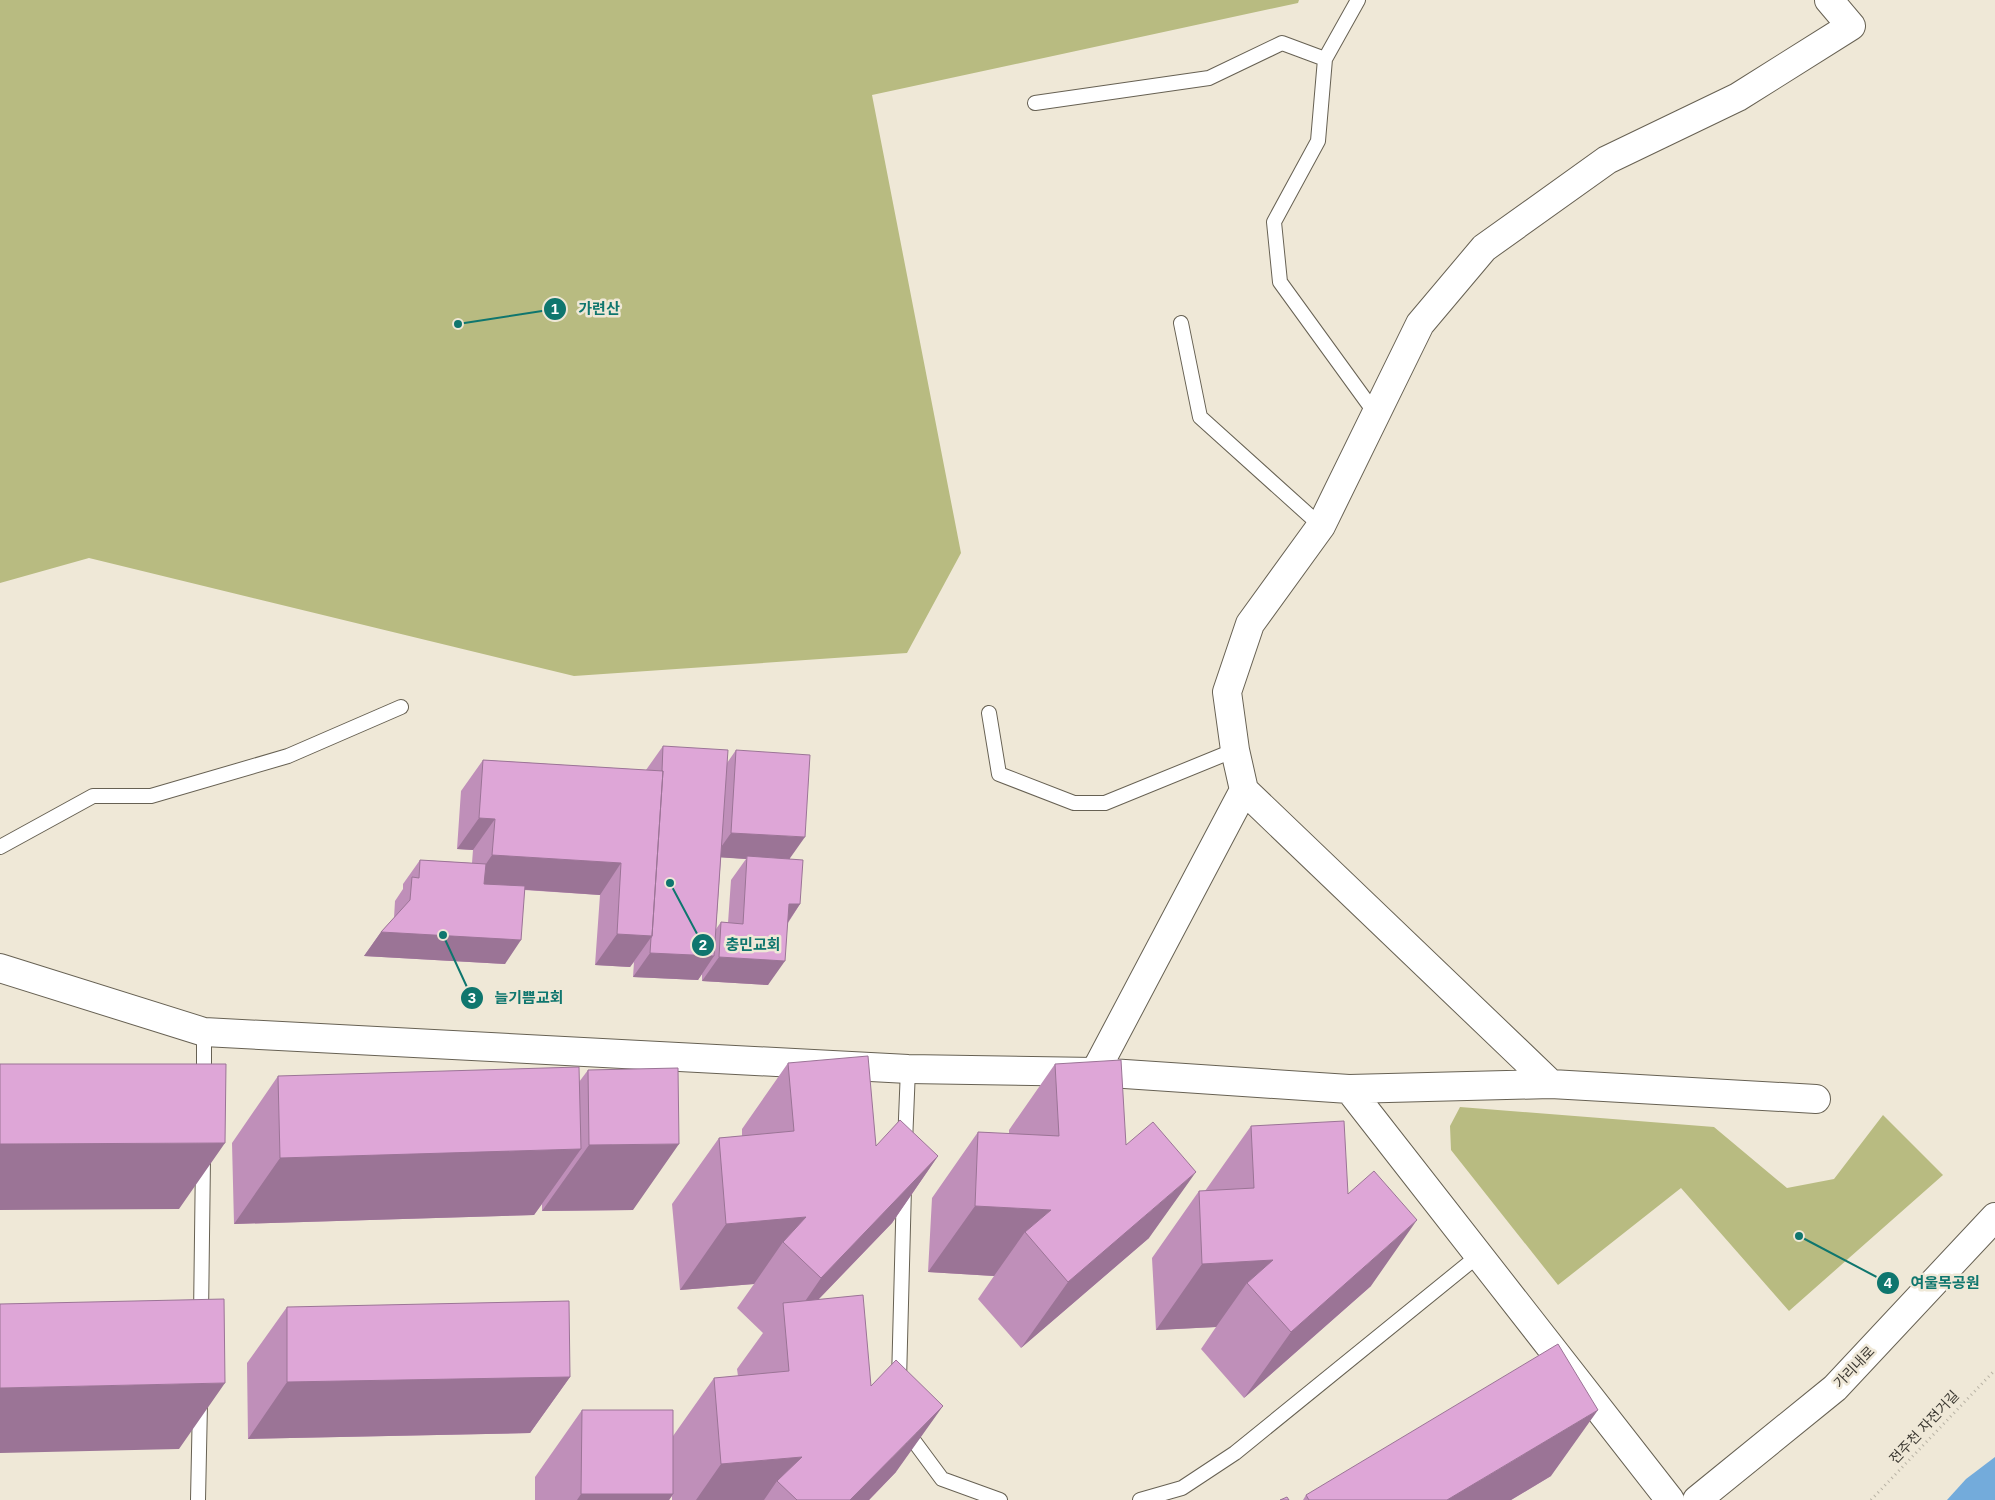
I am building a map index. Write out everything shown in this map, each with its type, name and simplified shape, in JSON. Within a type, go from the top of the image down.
[{"type":"street","points":[[1552,1084],[1244,790],[1235,750],[1227,692],[1250,624],[1321,526],[1420,324],[1484,248],[1607,160],[1738,97],[1851,26],[1829,0]]},
{"type":"street","points":[[1094,1072],[1244,790]]},
{"type":"street","points":[[0,968],[204,1032],[908,1069],[1094,1072],[1349,1089],[1552,1084],[1816,1099]]},
{"type":"street","points":[[1349,1089],[1670,1500]]},
{"type":"street","name":"가리내로","points":[[1697,1500],[1836,1388],[1995,1217]]},
{"type":"lane","points":[[1358,0],[1325,59],[1318,141],[1274,222],[1280,282],[1375,413]]},
{"type":"lane","points":[[1035,103],[1209,78],[1282,42],[1325,59]]},
{"type":"lane","points":[[1181,323],[1200,417],[1321,526]]},
{"type":"lane","points":[[0,847],[93,796],[151,796],[288,756],[401,706]]},
{"type":"lane","points":[[989,713],[999,774],[1074,803],[1105,803],[1235,750]]},
{"type":"lane","points":[[203,1090],[204,1032]]},
{"type":"lane","points":[[905,1158],[908,1069]]},
{"type":"lane","points":[[198,1326],[203,1148]]},
{"type":"lane","points":[[900,1394],[898,1375],[904,1178]]},
{"type":"lane","points":[[1140,1500],[1182,1488],[1235,1453],[1479,1255]]},
{"type":"lane","points":[[198,1500],[200,1391]]},
{"type":"lane","points":[[902,1412],[905,1431],[942,1479],[1000,1500]]},
{"type":"path","name":"전주천 자전거길","points":[[1871,1500],[1995,1370]]},
{"type":"green space","points":[[0,0],[1299,0],[1298,3],[872,95],[961,553],[907,653],[574,676],[89,558],[0,583]]},
{"type":"green space","points":[[1460,1107],[1714,1127],[1787,1188],[1834,1179],[1883,1115],[1943,1175],[1789,1311],[1681,1188],[1558,1285],[1451,1150],[1450,1126]]},
{"type":"water","points":[[1995,1457],[1995,1500],[1947,1500],[1966,1479]]},
{"type":"building","points":[[663,746],[728,750],[714,956],[650,953],[663,771]]},
{"type":"building","points":[[736,750],[810,755],[805,837],[731,833]]},
{"type":"building","points":[[483,760],[663,771],[652,936],[617,934],[621,863],[492,855],[495,819],[479,818]]},
{"type":"building","points":[[747,856],[803,860],[800,904],[789,904],[785,961],[719,957],[721,922],[743,924]]},
{"type":"building","points":[[420,860],[486,864],[484,884],[525,886],[521,940],[381,932],[410,900],[412,877],[419,878]]},
{"type":"building","points":[[868,1056],[876,1146],[900,1120],[938,1156],[821,1278],[783,1242],[806,1217],[726,1224],[719,1138],[794,1131],[788,1063]]},
{"type":"building","points":[[1121,1060],[1126,1145],[1153,1122],[1196,1172],[1068,1282],[1025,1232],[1051,1210],[975,1206],[978,1132],[1059,1136],[1055,1064]]},
{"type":"building","points":[[0,1064],[226,1064],[225,1143],[0,1144]]},
{"type":"building","points":[[579,1067],[581,1149],[280,1158],[278,1076]]},
{"type":"building","points":[[678,1068],[679,1144],[589,1145],[588,1070]]},
{"type":"building","points":[[1344,1121],[1348,1194],[1374,1171],[1417,1220],[1291,1332],[1247,1283],[1273,1260],[1202,1264],[1199,1191],[1254,1188],[1251,1126]]},
{"type":"building","points":[[863,1295],[871,1386],[896,1360],[943,1406],[850,1500],[797,1500],[777,1481],[802,1457],[721,1464],[714,1378],[789,1371],[783,1303]]},
{"type":"building","points":[[224,1299],[225,1383],[0,1388],[0,1304]]},
{"type":"building","points":[[569,1301],[570,1377],[287,1382],[287,1307]]},
{"type":"building","points":[[1558,1344],[1598,1410],[1447,1500],[1309,1500],[1306,1495]]},
{"type":"building","points":[[582,1410],[673,1410],[673,1494],[581,1494]]},
{"type":"place","name":"가련산","points":[[458,324]]},
{"type":"place","name":"충민교회","points":[[670,883]]},
{"type":"place","name":"늘기쁨교회","points":[[443,935]]},
{"type":"place","name":"여울목공원","points":[[1799,1236]]}]
